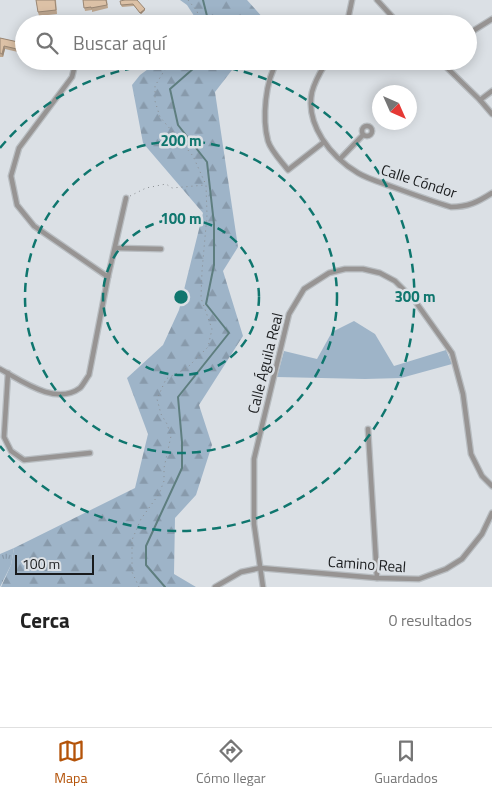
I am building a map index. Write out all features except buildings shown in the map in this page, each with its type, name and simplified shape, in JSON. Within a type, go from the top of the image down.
[{"type":"street","points":[[349,15],[352,0]]},
{"type":"street","points":[[377,0],[391,15]]},
{"type":"street","points":[[477,28],[492,19]]},
{"type":"street","points":[[74,70],[72,77],[19,148],[11,176],[17,205],[34,226],[108,277]]},
{"type":"street","points":[[273,70],[266,97],[268,143],[288,170],[324,142]]},
{"type":"street","name":"Calle Cóndor","points":[[321,70],[317,76],[312,92],[311,110],[315,127],[324,142],[340,160],[358,173],[451,207],[466,207],[477,203],[492,193]]},
{"type":"street","points":[[449,70],[492,114]]},
{"type":"street","points":[[480,100],[492,92]]},
{"type":"street","points":[[340,160],[363,135]]},
{"type":"street","points":[[0,369],[52,395],[67,394],[81,387],[89,375],[126,198]]},
{"type":"street","points":[[116,248],[161,250]]},
{"type":"street","name":"Calle Águila Real","points":[[263,587],[254,524],[254,458],[289,314],[304,289],[329,273],[346,269],[363,269],[380,273],[395,280],[415,301],[452,352],[463,394],[471,454],[482,476],[492,486]]},
{"type":"street","points":[[8,373],[4,438],[10,451],[24,460],[90,452]]},
{"type":"street","points":[[368,429],[377,578]]},
{"type":"street","name":"Camino Real","points":[[215,587],[241,572],[260,568],[377,578],[419,579],[446,569],[462,559],[482,534],[492,513]]},
{"type":"path","points":[[188,0],[198,15]]},
{"type":"path","points":[[139,587],[132,572],[132,540],[142,519],[159,494],[164,480],[164,468],[171,436],[161,414],[157,399],[166,379],[187,368],[208,347],[212,329],[201,298],[208,215],[206,185],[193,156],[160,117],[155,101],[155,86],[165,70]]},
{"type":"path","points":[[126,198],[146,188],[166,184],[172,188],[206,185]]},
{"type":"green space","points":[[180,0],[247,0],[260,15],[193,15],[187,5]]},
{"type":"green space","points":[[147,70],[232,70],[215,92],[238,247],[223,271],[243,336],[199,405],[212,445],[196,495],[175,518],[174,574],[196,587],[1,587],[11,565],[14,548],[135,488],[148,434],[127,378],[163,345],[179,310],[203,213],[143,143],[132,85]]},
{"type":"green space","points":[[354,321],[375,334],[394,366],[446,350],[452,364],[401,378],[277,377],[284,351],[317,359],[332,332]]},
{"type":"green space","points":[[14,548],[11,565],[0,587],[0,554]]},
{"type":"waterway","points":[[203,0],[207,15]]},
{"type":"waterway","points":[[165,587],[146,565],[146,546],[182,468],[178,397],[229,333],[206,304],[214,265],[214,224],[207,162],[178,125],[170,89],[192,70]]}]
